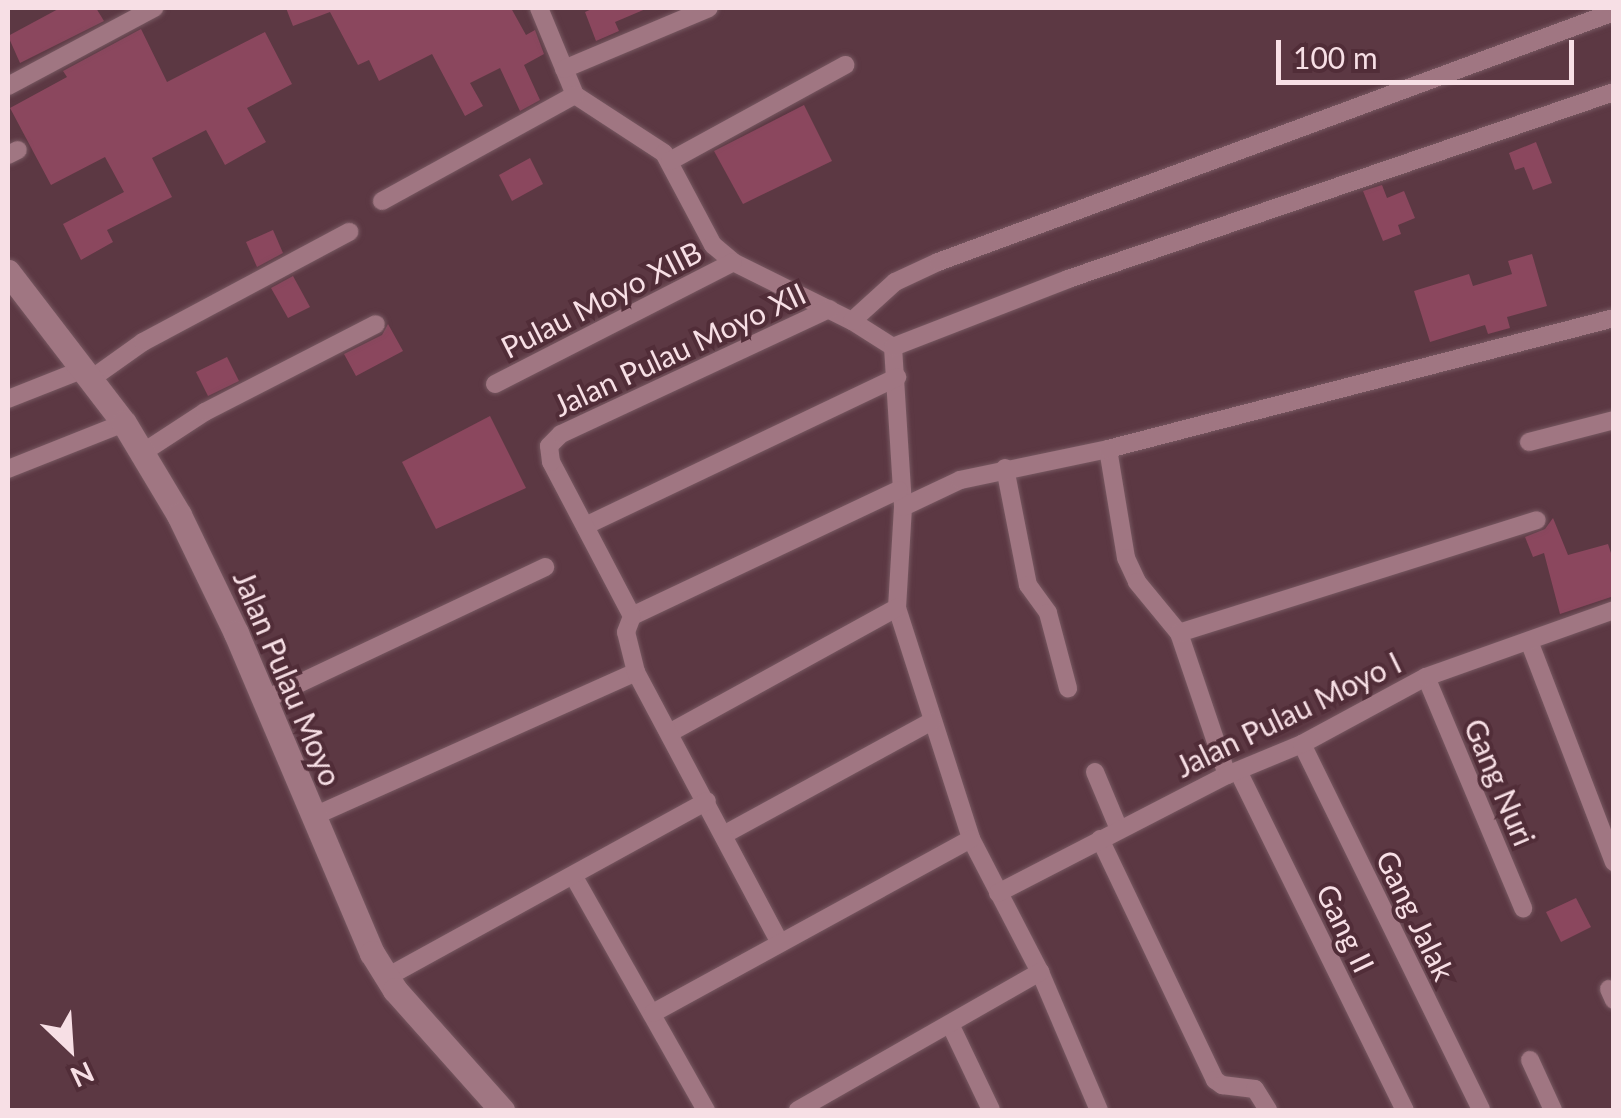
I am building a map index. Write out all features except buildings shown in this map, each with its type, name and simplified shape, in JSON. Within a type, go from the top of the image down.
[{"type":"street","points":[[8,86],[154,8]]},
{"type":"street","points":[[538,8],[575,94],[679,157],[706,234],[733,262],[852,320],[893,347],[911,498],[897,608],[971,838],[1040,972],[1099,1110]]},
{"type":"street","points":[[564,70],[709,8]]},
{"type":"street","points":[[852,320],[896,282],[938,262],[1613,13],[1614,32]]},
{"type":"street","points":[[679,157],[845,65]]},
{"type":"street","points":[[893,347],[1087,273],[1614,92]]},
{"type":"street","points":[[382,201],[575,94]]},
{"type":"street","points":[[8,399],[88,374],[350,232]]},
{"type":"street","name":"Pulau Moyo XIIB","points":[[495,384],[733,262]]},
{"type":"street","name":"Jalan Pulau Moyo","points":[[8,272],[124,423],[202,560],[362,934],[387,976],[502,1110]]},
{"type":"street","name":"Jalan Pulau Moyo XII","points":[[584,526],[551,462],[549,446],[553,440],[828,308]]},
{"type":"street","points":[[780,944],[726,834],[636,672],[626,632],[632,616],[911,498],[1005,468],[1108,450],[1614,318]]},
{"type":"street","points":[[142,453],[206,412],[376,324]]},
{"type":"street","points":[[632,616],[584,526],[897,377]]},
{"type":"street","points":[[1529,442],[1614,420]]},
{"type":"street","points":[[8,470],[124,423]]},
{"type":"street","points":[[1108,450],[1126,558],[1137,582],[1179,634],[1537,520]]},
{"type":"street","points":[[1005,468],[1028,584],[1048,614],[1068,688]]},
{"type":"street","points":[[264,700],[544,567]]},
{"type":"street","points":[[670,732],[897,608]]},
{"type":"street","name":"Jalan Pulau Moyo I","points":[[998,893],[1232,773],[1302,744],[1426,677],[1614,610]]},
{"type":"street","name":"Gang II","points":[[1179,634],[1232,773],[1405,1110]]},
{"type":"street","points":[[1529,640],[1614,862]]},
{"type":"street","points":[[312,818],[636,672]]},
{"type":"street","name":"Gang Nuri","points":[[1426,677],[1523,908]]},
{"type":"street","points":[[726,834],[932,721]]},
{"type":"street","name":"Gang Jalak","points":[[1302,744],[1480,1110]]},
{"type":"street","points":[[1094,772],[1119,829]]},
{"type":"street","points":[[387,976],[574,877],[706,801]]},
{"type":"street","points":[[654,1013],[971,838]]},
{"type":"street","points":[[1100,839],[1215,1080],[1222,1085],[1254,1089],[1268,1110]]},
{"type":"street","points":[[574,877],[706,1110]]},
{"type":"street","points":[[798,1110],[1040,972]]},
{"type":"street","points":[[950,1024],[991,1110]]},
{"type":"street","points":[[1530,1060],[1553,1110]]}]
